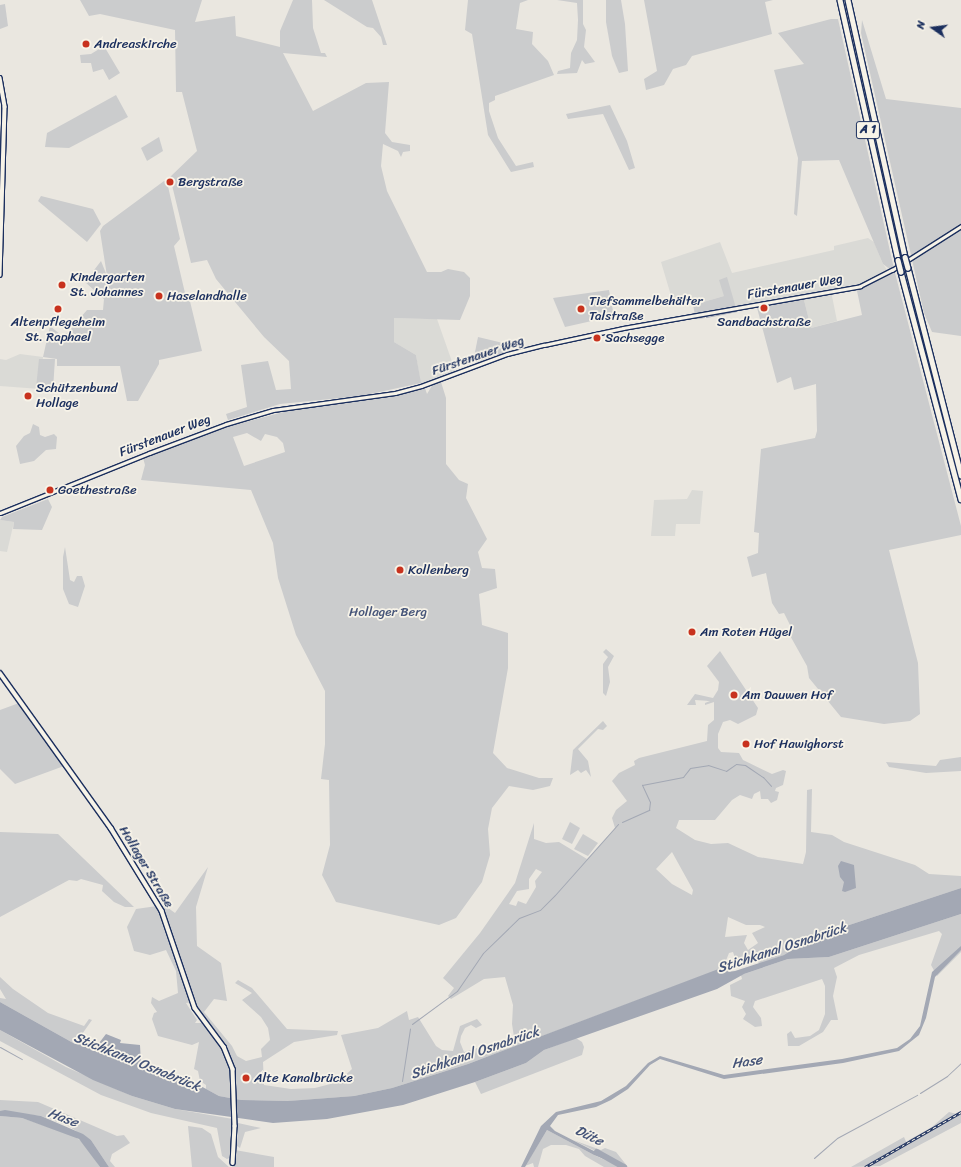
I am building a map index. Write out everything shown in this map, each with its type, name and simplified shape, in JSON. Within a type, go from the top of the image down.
[{"type":"highway","name":"A 1","points":[[840,0],[898,260],[961,499]]},
{"type":"highway","name":"A 1","points":[[848,0],[905,257],[961,475]]},
{"type":"main road","points":[[0,78],[5,107],[0,275]]},
{"type":"main road","name":"Hollager Straße","points":[[0,672],[111,828],[156,900],[195,1008],[224,1048],[234,1078],[235,1126],[233,1163]]},
{"type":"street","name":"Fürstenauer Weg","points":[[0,513],[148,453],[226,424],[273,410],[395,393],[512,353],[623,328],[860,286],[884,275],[961,226]]},
{"type":"shaded area","points":[[868,238],[874,242],[887,270],[892,270],[860,286],[831,291],[837,321],[811,328],[803,296],[736,308],[724,296],[693,305],[690,294],[672,299],[661,262],[720,242],[732,273],[834,250],[834,246]]},
{"type":"shaded area","points":[[394,318],[437,319],[456,373],[421,386],[416,355],[394,342]]},
{"type":"shaded area","points":[[20,354],[43,357],[40,389],[0,386],[0,359],[6,360]]},
{"type":"shaded area","points":[[692,490],[703,491],[700,524],[676,524],[675,536],[651,536],[654,500],[687,499]]},
{"type":"shaded area","points":[[0,520],[14,522],[7,552],[0,551]]},
{"type":"green space","points":[[80,0],[202,0],[195,22],[235,16],[236,36],[280,47],[280,31],[293,0],[312,0],[313,28],[321,53],[325,53],[327,57],[283,53],[313,111],[366,83],[389,82],[385,133],[392,142],[410,145],[410,151],[403,152],[401,157],[398,151],[383,144],[381,166],[387,191],[427,272],[441,272],[448,269],[464,272],[470,278],[470,296],[460,320],[394,318],[394,342],[416,355],[421,383],[361,396],[280,404],[228,420],[226,414],[247,407],[241,365],[268,361],[276,390],[291,389],[289,361],[264,337],[216,279],[207,260],[191,263],[170,177],[197,151],[182,92],[176,92],[175,30],[100,14],[89,16]]},
{"type":"green space","points":[[324,0],[372,0],[387,45],[383,45],[381,37],[373,28],[367,27]]},
{"type":"green space","points":[[468,0],[528,0],[520,3],[516,29],[533,32],[532,44],[548,61],[554,75],[495,96],[495,100],[489,103],[489,111],[498,138],[516,166],[533,162],[534,167],[511,172],[488,135],[472,34],[465,30]]},
{"type":"green space","points":[[557,0],[583,0],[583,24],[586,30],[584,47],[595,62],[585,64],[582,60],[577,73],[557,74],[558,71],[570,68],[571,53],[577,40],[578,20],[577,3]]},
{"type":"green space","points":[[606,0],[621,0],[625,24],[628,71],[619,73],[612,56],[606,22]]},
{"type":"green space","points":[[644,0],[773,0],[765,2],[772,34],[692,56],[686,65],[673,69],[664,85],[646,90],[644,79],[657,71]]},
{"type":"green space","points":[[5,4],[8,26],[0,29],[0,5]]},
{"type":"green space","points":[[831,19],[838,19],[894,269],[961,526],[961,535],[889,550],[918,663],[920,714],[910,721],[884,724],[841,717],[809,678],[807,666],[788,632],[792,629],[784,613],[779,614],[772,603],[766,573],[752,577],[747,557],[758,553],[759,533],[754,532],[761,449],[815,438],[817,431],[816,384],[794,390],[791,377],[777,383],[756,304],[803,296],[811,328],[862,315],[856,286],[891,270],[883,264],[839,160],[802,161],[797,216],[794,214],[798,158],[774,70],[804,64],[778,33]]},
{"type":"green space","points":[[862,20],[886,99],[961,108],[961,336],[932,332],[924,313],[861,33]]},
{"type":"green space","points":[[104,46],[120,73],[109,80],[103,69],[93,72],[91,63],[81,63],[80,55],[91,54]]},
{"type":"green space","points":[[116,95],[128,117],[69,148],[45,147],[47,133]]},
{"type":"green space","points":[[610,105],[627,141],[635,168],[629,170],[603,114],[568,119],[566,114]]},
{"type":"green space","points":[[159,137],[163,151],[147,161],[141,148]]},
{"type":"green space","points":[[164,181],[167,182],[180,239],[174,246],[185,293],[188,293],[202,351],[159,360],[159,364],[138,401],[127,401],[120,366],[57,366],[57,359],[43,357],[50,326],[61,335],[67,333],[87,310],[103,310],[104,299],[85,282],[101,261],[107,276],[100,231],[103,226]]},
{"type":"green space","points":[[41,196],[93,209],[101,224],[87,242],[38,201]]},
{"type":"green space","points":[[727,277],[736,308],[695,315],[693,305],[724,296],[719,280]]},
{"type":"green space","points":[[609,290],[614,316],[565,327],[553,298]]},
{"type":"green space","points":[[478,337],[503,343],[513,353],[477,364],[474,357]]},
{"type":"green space","points":[[39,359],[55,359],[53,389],[36,388]]},
{"type":"green space","name":"Hollager Berg","points":[[441,382],[446,398],[446,464],[459,480],[468,484],[466,498],[487,539],[478,552],[482,568],[495,569],[497,588],[479,594],[482,625],[508,633],[508,668],[493,753],[507,768],[539,778],[553,778],[550,786],[533,790],[509,786],[492,808],[488,829],[490,855],[482,882],[456,918],[439,925],[336,902],[322,875],[330,845],[329,780],[321,779],[325,744],[325,691],[296,635],[278,578],[273,543],[251,490],[141,480],[145,465],[143,458],[219,429],[299,408],[301,405],[383,395],[424,385],[427,394],[433,384]],"holes":[[[247,433],[261,441],[265,434],[277,437],[283,443],[285,452],[244,466],[233,437]]]},
{"type":"green space","points":[[33,424],[39,427],[40,435],[45,437],[54,434],[57,437],[56,449],[46,450],[34,461],[20,464],[16,446],[24,436],[30,433]]},
{"type":"green space","points":[[48,499],[52,507],[42,530],[13,529],[14,522],[0,520],[2,517]]},
{"type":"green space","points":[[65,547],[70,580],[74,582],[77,576],[82,576],[85,586],[78,607],[69,604],[63,589],[63,557]]},
{"type":"green space","points":[[606,649],[614,656],[608,667],[610,682],[606,696],[603,693],[603,664],[608,657],[603,652]]},
{"type":"green space","points":[[720,651],[758,708],[756,715],[738,724],[730,720],[723,722],[718,734],[718,748],[721,752],[739,753],[743,760],[772,774],[783,770],[786,771],[783,785],[776,788],[775,791],[779,792],[777,800],[771,803],[768,799],[761,799],[760,791],[754,794],[752,799],[740,795],[732,800],[715,820],[679,820],[676,828],[695,840],[711,844],[728,843],[758,857],[803,864],[806,852],[807,790],[812,789],[811,832],[832,835],[844,842],[915,865],[929,874],[961,876],[961,888],[816,936],[787,954],[759,964],[756,955],[737,964],[733,952],[729,953],[723,968],[468,1064],[392,1088],[354,1096],[289,1101],[241,1100],[219,1096],[206,1089],[206,1085],[200,1081],[198,1071],[194,1069],[199,1042],[192,1045],[158,1036],[152,1019],[154,1013],[157,1012],[151,1003],[152,997],[159,1001],[178,993],[176,971],[166,950],[150,955],[134,951],[127,927],[136,909],[164,905],[175,913],[208,867],[196,907],[197,946],[221,963],[227,1001],[214,999],[204,1012],[232,1046],[237,1056],[246,1061],[262,1057],[261,1049],[270,1040],[268,1028],[261,1017],[242,1000],[252,993],[235,983],[238,980],[252,988],[287,1029],[338,1031],[337,1035],[294,1042],[263,1062],[264,1085],[291,1089],[315,1088],[338,1082],[352,1069],[341,1035],[378,1028],[407,1011],[409,1020],[418,1017],[436,1046],[442,1050],[453,1051],[460,1026],[477,1019],[482,1025],[476,1028],[471,1025],[465,1028],[461,1036],[460,1042],[464,1052],[514,1037],[512,1024],[513,1005],[505,977],[484,979],[451,999],[448,996],[454,988],[443,978],[480,933],[515,883],[534,823],[534,839],[546,843],[559,842],[587,859],[615,828],[612,818],[616,810],[627,801],[612,781],[619,773],[635,765],[634,761],[639,758],[707,741],[708,725],[714,720],[714,702],[705,705],[705,703],[710,701],[695,700],[696,705],[687,705],[695,694],[713,698],[718,690],[719,682],[707,666]],"holes":[[[672,852],[693,890],[692,895],[672,884],[656,869]],[[536,869],[542,872],[535,881],[536,887],[526,904],[518,901],[516,906],[509,904],[517,891],[529,889],[529,879]],[[728,917],[746,925],[760,925],[765,927],[752,933],[758,943],[748,950],[744,943],[747,935],[725,937]],[[192,1002],[203,1023],[195,1023],[197,1020],[186,1003]]]},
{"type":"green space","points":[[19,703],[64,766],[15,784],[0,769],[0,710]]},
{"type":"green space","points":[[603,721],[607,726],[603,730],[598,729],[578,749],[588,761],[591,777],[586,770],[581,773],[578,770],[570,775],[573,750]]},
{"type":"green space","points":[[961,757],[961,771],[926,773],[889,767],[886,762],[936,766],[940,760]]},
{"type":"green space","points":[[570,822],[580,828],[572,844],[562,839]]},
{"type":"green space","points":[[0,832],[58,834],[134,907],[125,907],[114,902],[102,891],[103,885],[81,879],[77,881],[69,880],[0,917]]},
{"type":"green space","points":[[583,834],[598,843],[588,856],[574,849]]},
{"type":"green space","points":[[961,914],[961,952],[937,976],[931,965],[942,934],[939,931],[859,955],[834,968],[837,977],[833,996],[838,1020],[831,1020],[823,1032],[799,1046],[788,1046],[787,1034],[791,1031],[795,1038],[810,1036],[819,1030],[825,1014],[825,986],[822,979],[755,1001],[753,1007],[761,1018],[762,1026],[755,1027],[743,1019],[746,1014],[742,1007],[745,1001],[731,996],[730,985],[742,979],[741,975],[788,959],[829,957]]},
{"type":"green space","points":[[0,977],[13,989],[48,1013],[84,1026],[89,1019],[92,1020],[75,1044],[0,1002],[0,998],[6,999],[0,989]]},
{"type":"green space","points":[[0,1030],[66,1067],[132,1096],[175,1109],[233,1119],[232,1157],[227,1159],[222,1156],[217,1128],[151,1113],[101,1095],[0,1041]]},
{"type":"green space","points":[[576,1038],[582,1042],[584,1047],[582,1055],[481,1094],[475,1082],[526,1063],[544,1050]]},
{"type":"green space","points":[[0,1100],[38,1102],[117,1136],[124,1135],[130,1143],[112,1154],[110,1161],[115,1167],[109,1167],[91,1140],[68,1126],[41,1116],[0,1111]]},
{"type":"green space","points":[[949,1112],[961,1115],[961,1123],[880,1166],[851,1167],[904,1137],[908,1146],[909,1140],[932,1127]]},
{"type":"green space","points":[[0,1116],[22,1118],[74,1136],[85,1144],[100,1167],[0,1167]]},
{"type":"green space","points":[[238,1123],[261,1128],[245,1132],[240,1148],[237,1146]]},
{"type":"green space","points":[[188,1126],[202,1128],[211,1134],[218,1157],[229,1167],[192,1167]]},
{"type":"green space","points":[[547,1130],[594,1155],[621,1167],[604,1167],[585,1156],[579,1149],[566,1145],[551,1145],[543,1149],[538,1167],[534,1167],[533,1163],[525,1166]]},
{"type":"green space","points":[[573,1140],[601,1150],[605,1148],[616,1152],[628,1167]]},
{"type":"green space","points":[[235,1150],[274,1157],[274,1167],[232,1167]]},
{"type":"water","points":[[841,861],[854,865],[856,888],[845,892],[842,891],[844,882],[840,877],[838,866]]},
{"type":"water","name":"Stichkanal Osnabrück","points":[[961,888],[961,914],[829,957],[788,959],[744,974],[717,989],[544,1050],[526,1063],[475,1082],[403,1105],[327,1119],[273,1123],[175,1109],[132,1096],[93,1080],[0,1030],[0,1002],[75,1044],[81,1042],[96,1047],[106,1034],[121,1040],[120,1043],[140,1045],[141,1064],[197,1084],[219,1096],[241,1100],[288,1101],[354,1096],[392,1088],[468,1064],[729,965],[731,970],[727,972],[735,971],[784,955],[816,936]]},
{"type":"water","points":[[961,946],[961,950],[935,977],[926,1018],[919,1035],[899,1051],[843,1063],[724,1079],[660,1059],[650,1065],[628,1089],[611,1100],[596,1107],[558,1115],[550,1126],[555,1131],[625,1167],[594,1155],[547,1130],[525,1167],[521,1167],[541,1126],[556,1112],[601,1101],[626,1086],[648,1063],[660,1056],[724,1075],[842,1059],[897,1048],[910,1039],[920,1026],[932,972]]},
{"type":"water","points":[[5,1110],[41,1116],[83,1134],[91,1140],[109,1167],[100,1167],[79,1139],[22,1118],[0,1116],[0,1111]]},
{"type":"waterway","points":[[706,317],[736,311]]},
{"type":"waterway","points":[[695,318],[704,317]]},
{"type":"waterway","points":[[622,822],[649,810],[650,802],[642,785],[683,777],[690,768],[708,765],[726,771],[736,764],[745,765],[763,777],[771,786]]},
{"type":"waterway","points":[[412,1024],[457,991],[483,953],[519,918],[540,910],[618,824]]},
{"type":"waterway","name":"Stichkanal Osnabrück","points":[[402,1081],[410,1029]]},
{"type":"waterway","points":[[0,1047],[22,1059]]},
{"type":"waterway","points":[[920,1093],[947,1076],[961,1063]]},
{"type":"waterway","points":[[814,1158],[837,1138],[917,1095]]},
{"type":"waterway","name":"Düte","points":[[597,1152],[624,1167]]},
{"type":"railway","points":[[865,1167],[961,1112]]},
{"type":"place","name":"Andreaskirche","points":[[86,44]]},
{"type":"place","name":"Bergstraße","points":[[170,182]]},
{"type":"place","name":"Kindergarten St. Johannes","points":[[62,285]]},
{"type":"place","name":"Haselandhalle","points":[[159,296]]},
{"type":"place","name":"Sandbachstraße","points":[[764,308]]},
{"type":"place","name":"Altenpflegeheim St. Raphael","points":[[58,309]]},
{"type":"place","name":"Tiefsammelbehälter Talstraße","points":[[581,309]]},
{"type":"place","name":"Sachsegge","points":[[597,338]]},
{"type":"place","name":"Schützenbund Hollage","points":[[28,396]]},
{"type":"place","name":"Goethestraße","points":[[50,490]]},
{"type":"place","name":"Kollenberg","points":[[400,570]]},
{"type":"place","name":"Am Roten Hügel","points":[[692,632]]},
{"type":"place","name":"Am Dauwen Hof","points":[[734,695]]},
{"type":"place","name":"Hof Hawighorst","points":[[746,744]]},
{"type":"place","name":"Alte Kanalbrücke","points":[[246,1078]]},
{"type":"water label","name":"Hase","points":[[747,1062]]},
{"type":"water label","name":"Hase","points":[[63,1118]]}]
